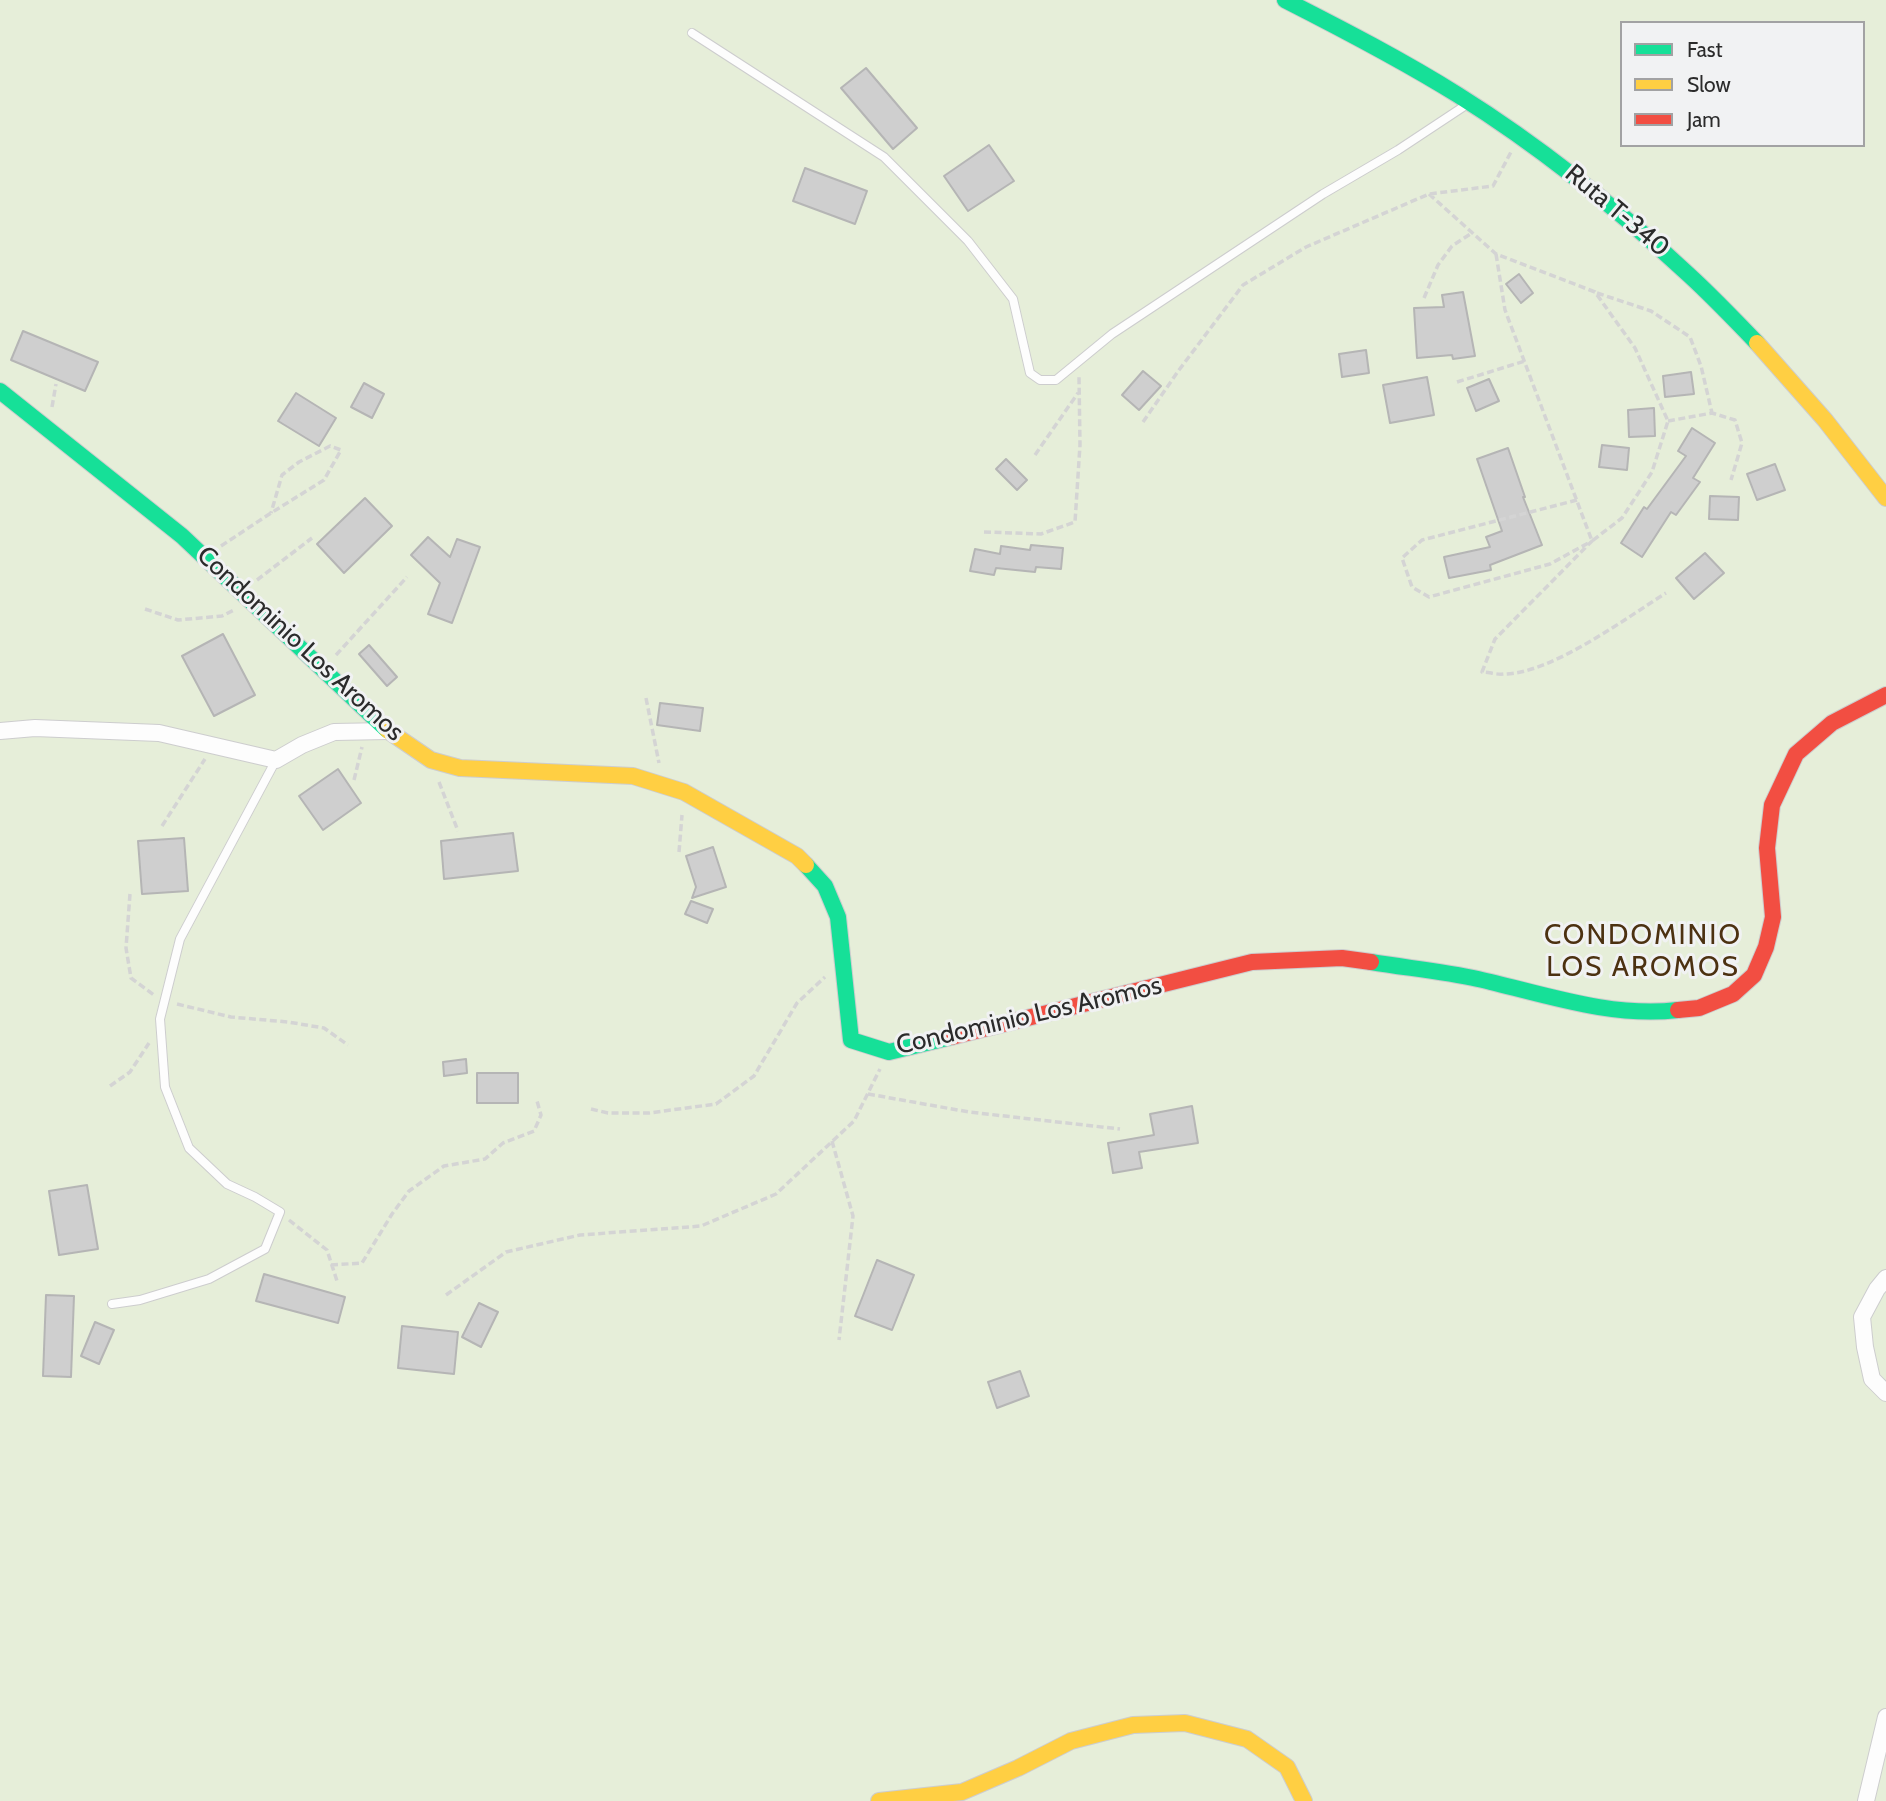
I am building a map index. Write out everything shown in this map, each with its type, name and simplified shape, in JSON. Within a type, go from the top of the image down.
[{"type":"street","name":"Ruta T-340","points":[[1285,0],[1368,41],[1470,102],[1520,135],[1614,207],[1703,286],[1785,371],[1886,498]]},
{"type":"street","name":"Condominio Los Aromos","points":[[0,391],[182,536],[388,731],[431,760],[460,768],[633,776],[684,792],[797,856],[825,886],[838,916],[851,1040],[889,1052],[1252,962],[1342,958],[1475,978],[1583,1004],[1654,1013],[1699,1008],[1733,994],[1754,975],[1766,947],[1773,917],[1767,848],[1772,805],[1796,754],[1832,723],[1886,695]]},
{"type":"street","points":[[0,731],[34,728],[159,733],[276,760],[302,745],[334,732],[388,731]]},
{"type":"street","points":[[1886,1278],[1877,1289],[1863,1317],[1865,1347],[1872,1379],[1886,1393]]},
{"type":"street","points":[[1866,1801],[1886,1717]]},
{"type":"street","points":[[879,1801],[962,1792],[1018,1768],[1070,1741],[1133,1725],[1185,1723],[1247,1739],[1287,1767],[1304,1801]]},
{"type":"lane","points":[[692,33],[884,157],[968,241],[1013,299],[1030,373],[1040,380],[1056,380],[1112,334],[1312,201],[1470,102]]},
{"type":"lane","points":[[112,1304],[141,1300],[209,1279],[265,1249],[280,1212],[227,1184],[189,1147],[165,1087],[160,1019],[180,939],[276,760]]},
{"type":"path","points":[[1143,422],[1243,285],[1306,247],[1429,194],[1493,186],[1520,135]]},
{"type":"path","points":[[1429,194],[1496,254],[1651,310],[1690,337],[1701,366],[1712,413]]},
{"type":"path","points":[[1424,298],[1445,255],[1452,246],[1472,233]]},
{"type":"path","points":[[1496,254],[1505,310],[1592,541]]},
{"type":"path","points":[[1595,292],[1635,348],[1668,421],[1652,472],[1622,518],[1592,541],[1495,639],[1482,672],[1505,674],[1534,669],[1571,652],[1666,593]]},
{"type":"path","points":[[984,532],[1041,534],[1075,522],[1080,445],[1079,361]]},
{"type":"path","points":[[1457,382],[1525,361]]},
{"type":"path","points":[[1035,455],[1079,391]]},
{"type":"path","points":[[1668,421],[1712,413],[1735,420],[1742,443],[1731,480]]},
{"type":"path","points":[[205,558],[324,480],[341,450],[330,446],[299,461],[282,475],[271,513]]},
{"type":"path","points":[[1577,500],[1422,540],[1402,558],[1412,587],[1429,597],[1550,564],[1592,541]]},
{"type":"path","points":[[145,609],[178,620],[222,616],[312,538]]},
{"type":"path","points":[[323,669],[407,577]]},
{"type":"path","points":[[646,698],[664,786]]},
{"type":"path","points":[[354,780],[365,731]]},
{"type":"path","points":[[162,826],[214,746]]},
{"type":"path","points":[[431,760],[458,831]]},
{"type":"path","points":[[679,852],[684,792]]},
{"type":"path","points":[[130,894],[126,948],[131,978],[159,998],[231,1017],[324,1028],[348,1045]]},
{"type":"path","points":[[591,1109],[608,1113],[649,1113],[716,1104],[754,1076],[797,1003],[842,962]]},
{"type":"path","points":[[110,1086],[130,1072],[160,1019]]},
{"type":"path","points":[[446,1295],[506,1252],[580,1235],[701,1226],[776,1194],[854,1121],[889,1052]]},
{"type":"path","points":[[867,1094],[969,1112],[1119,1129]]},
{"type":"path","points":[[331,1265],[362,1263],[409,1191],[443,1166],[485,1159],[503,1143],[534,1131],[541,1115],[537,1101]]},
{"type":"path","points":[[832,1141],[853,1216],[839,1340]]},
{"type":"path","points":[[280,1212],[327,1250],[337,1281]]},
{"type":"green space","points":[[0,0],[1886,0],[1886,1801],[0,1801]]},
{"type":"building","points":[[866,68],[917,128],[893,149],[841,88]]},
{"type":"building","points":[[989,145],[1014,181],[968,211],[944,176]]},
{"type":"building","points":[[805,168],[867,191],[855,224],[793,201]]},
{"type":"building","points":[[1519,274],[1533,293],[1521,303],[1506,284]]},
{"type":"building","points":[[1463,292],[1475,356],[1453,359],[1452,355],[1417,358],[1414,308],[1444,307],[1442,295]]},
{"type":"building","points":[[23,331],[98,362],[85,391],[11,360]]},
{"type":"building","points":[[1366,350],[1369,373],[1342,377],[1339,354]]},
{"type":"building","points":[[1143,371],[1161,386],[1139,410],[1122,395]]},
{"type":"building","points":[[1691,372],[1694,394],[1665,397],[1663,376]]},
{"type":"building","points":[[1427,377],[1434,415],[1390,423],[1383,385]]},
{"type":"building","points":[[1489,379],[1499,401],[1476,411],[1467,388]]},
{"type":"building","points":[[364,383],[384,394],[372,418],[351,407]]},
{"type":"building","points":[[296,393],[336,418],[319,446],[278,421]]},
{"type":"building","points":[[1654,408],[1655,436],[1629,437],[1628,410]]},
{"type":"building","points":[[1692,428],[1715,443],[1693,478],[1700,482],[1676,515],[1671,512],[1642,557],[1621,543],[1644,507],[1647,509],[1686,456],[1678,451]]},
{"type":"building","points":[[1602,445],[1629,448],[1627,470],[1599,467]]},
{"type":"building","points":[[1508,448],[1542,545],[1490,565],[1491,570],[1449,578],[1444,557],[1490,547],[1486,537],[1502,531],[1477,459]]},
{"type":"building","points":[[1006,459],[1027,480],[1017,490],[996,469]]},
{"type":"building","points":[[1775,464],[1785,490],[1757,500],[1747,474]]},
{"type":"building","points":[[1710,496],[1739,497],[1738,520],[1709,519]]},
{"type":"building","points":[[365,498],[392,526],[344,573],[317,544]]},
{"type":"building","points":[[428,537],[450,557],[457,539],[480,547],[452,623],[428,614],[440,583],[411,555]]},
{"type":"building","points":[[1031,545],[1063,548],[1061,569],[1036,567],[1035,572],[996,568],[994,575],[970,571],[975,549],[1000,554],[1001,546],[1030,550]]},
{"type":"building","points":[[1705,553],[1724,573],[1694,599],[1676,578]]},
{"type":"building","points":[[223,634],[255,695],[214,716],[182,656]]},
{"type":"building","points":[[369,645],[397,677],[387,686],[359,654]]},
{"type":"building","points":[[660,703],[703,708],[700,731],[657,725]]},
{"type":"building","points":[[338,769],[361,803],[323,830],[299,796]]},
{"type":"building","points":[[513,833],[518,871],[444,879],[441,841]]},
{"type":"building","points":[[184,838],[188,891],[142,894],[138,841]]},
{"type":"building","points":[[713,847],[726,887],[692,898],[696,887],[686,856]]},
{"type":"building","points":[[691,901],[713,909],[707,923],[685,914]]},
{"type":"building","points":[[466,1059],[467,1073],[444,1076],[443,1062]]},
{"type":"building","points":[[477,1073],[518,1073],[518,1103],[477,1103]]},
{"type":"building","points":[[1192,1106],[1198,1143],[1139,1152],[1142,1168],[1113,1173],[1108,1143],[1154,1135],[1150,1114]]},
{"type":"building","points":[[87,1185],[98,1249],[59,1255],[49,1191]]},
{"type":"building","points":[[877,1260],[914,1275],[892,1330],[855,1316]]},
{"type":"building","points":[[264,1274],[345,1297],[338,1323],[256,1301]]},
{"type":"building","points":[[46,1295],[74,1296],[71,1377],[43,1376]]},
{"type":"building","points":[[479,1303],[498,1312],[481,1347],[462,1337]]},
{"type":"building","points":[[95,1322],[114,1330],[99,1364],[81,1356]]},
{"type":"building","points":[[402,1326],[458,1332],[454,1374],[398,1368]]},
{"type":"building","points":[[1020,1371],[1029,1396],[997,1408],[988,1382]]},
{"type":"traffic: fast","points":[[1285,0],[1416,70],[1519,136],[1635,226],[1698,283],[1757,343]]},
{"type":"traffic: fast","points":[[0,391],[182,536],[387,730]]},
{"type":"traffic: fast","points":[[806,865],[825,886],[838,917],[851,1040],[889,1052],[951,1037]]},
{"type":"traffic: fast","points":[[1371,962],[1465,976],[1602,1008],[1653,1012],[1678,1010]]},
{"type":"traffic: slow","points":[[1757,343],[1825,420],[1886,498]]},
{"type":"traffic: slow","points":[[387,730],[431,760],[460,768],[633,776],[684,792],[797,856],[806,865]]},
{"type":"traffic: slow","points":[[879,1801],[962,1792],[1071,1741],[1133,1725],[1185,1723],[1247,1739],[1287,1767],[1304,1801]]},
{"type":"traffic: jam","points":[[1678,1010],[1699,1008],[1733,994],[1754,975],[1766,947],[1773,917],[1767,848],[1772,805],[1796,754],[1832,723],[1886,695]]},
{"type":"traffic: jam","points":[[951,1037],[1252,962],[1342,958],[1371,962]]},
{"type":"district","name":"CONDOMINIO LOS AROMOS","points":[[1643,952]]}]
